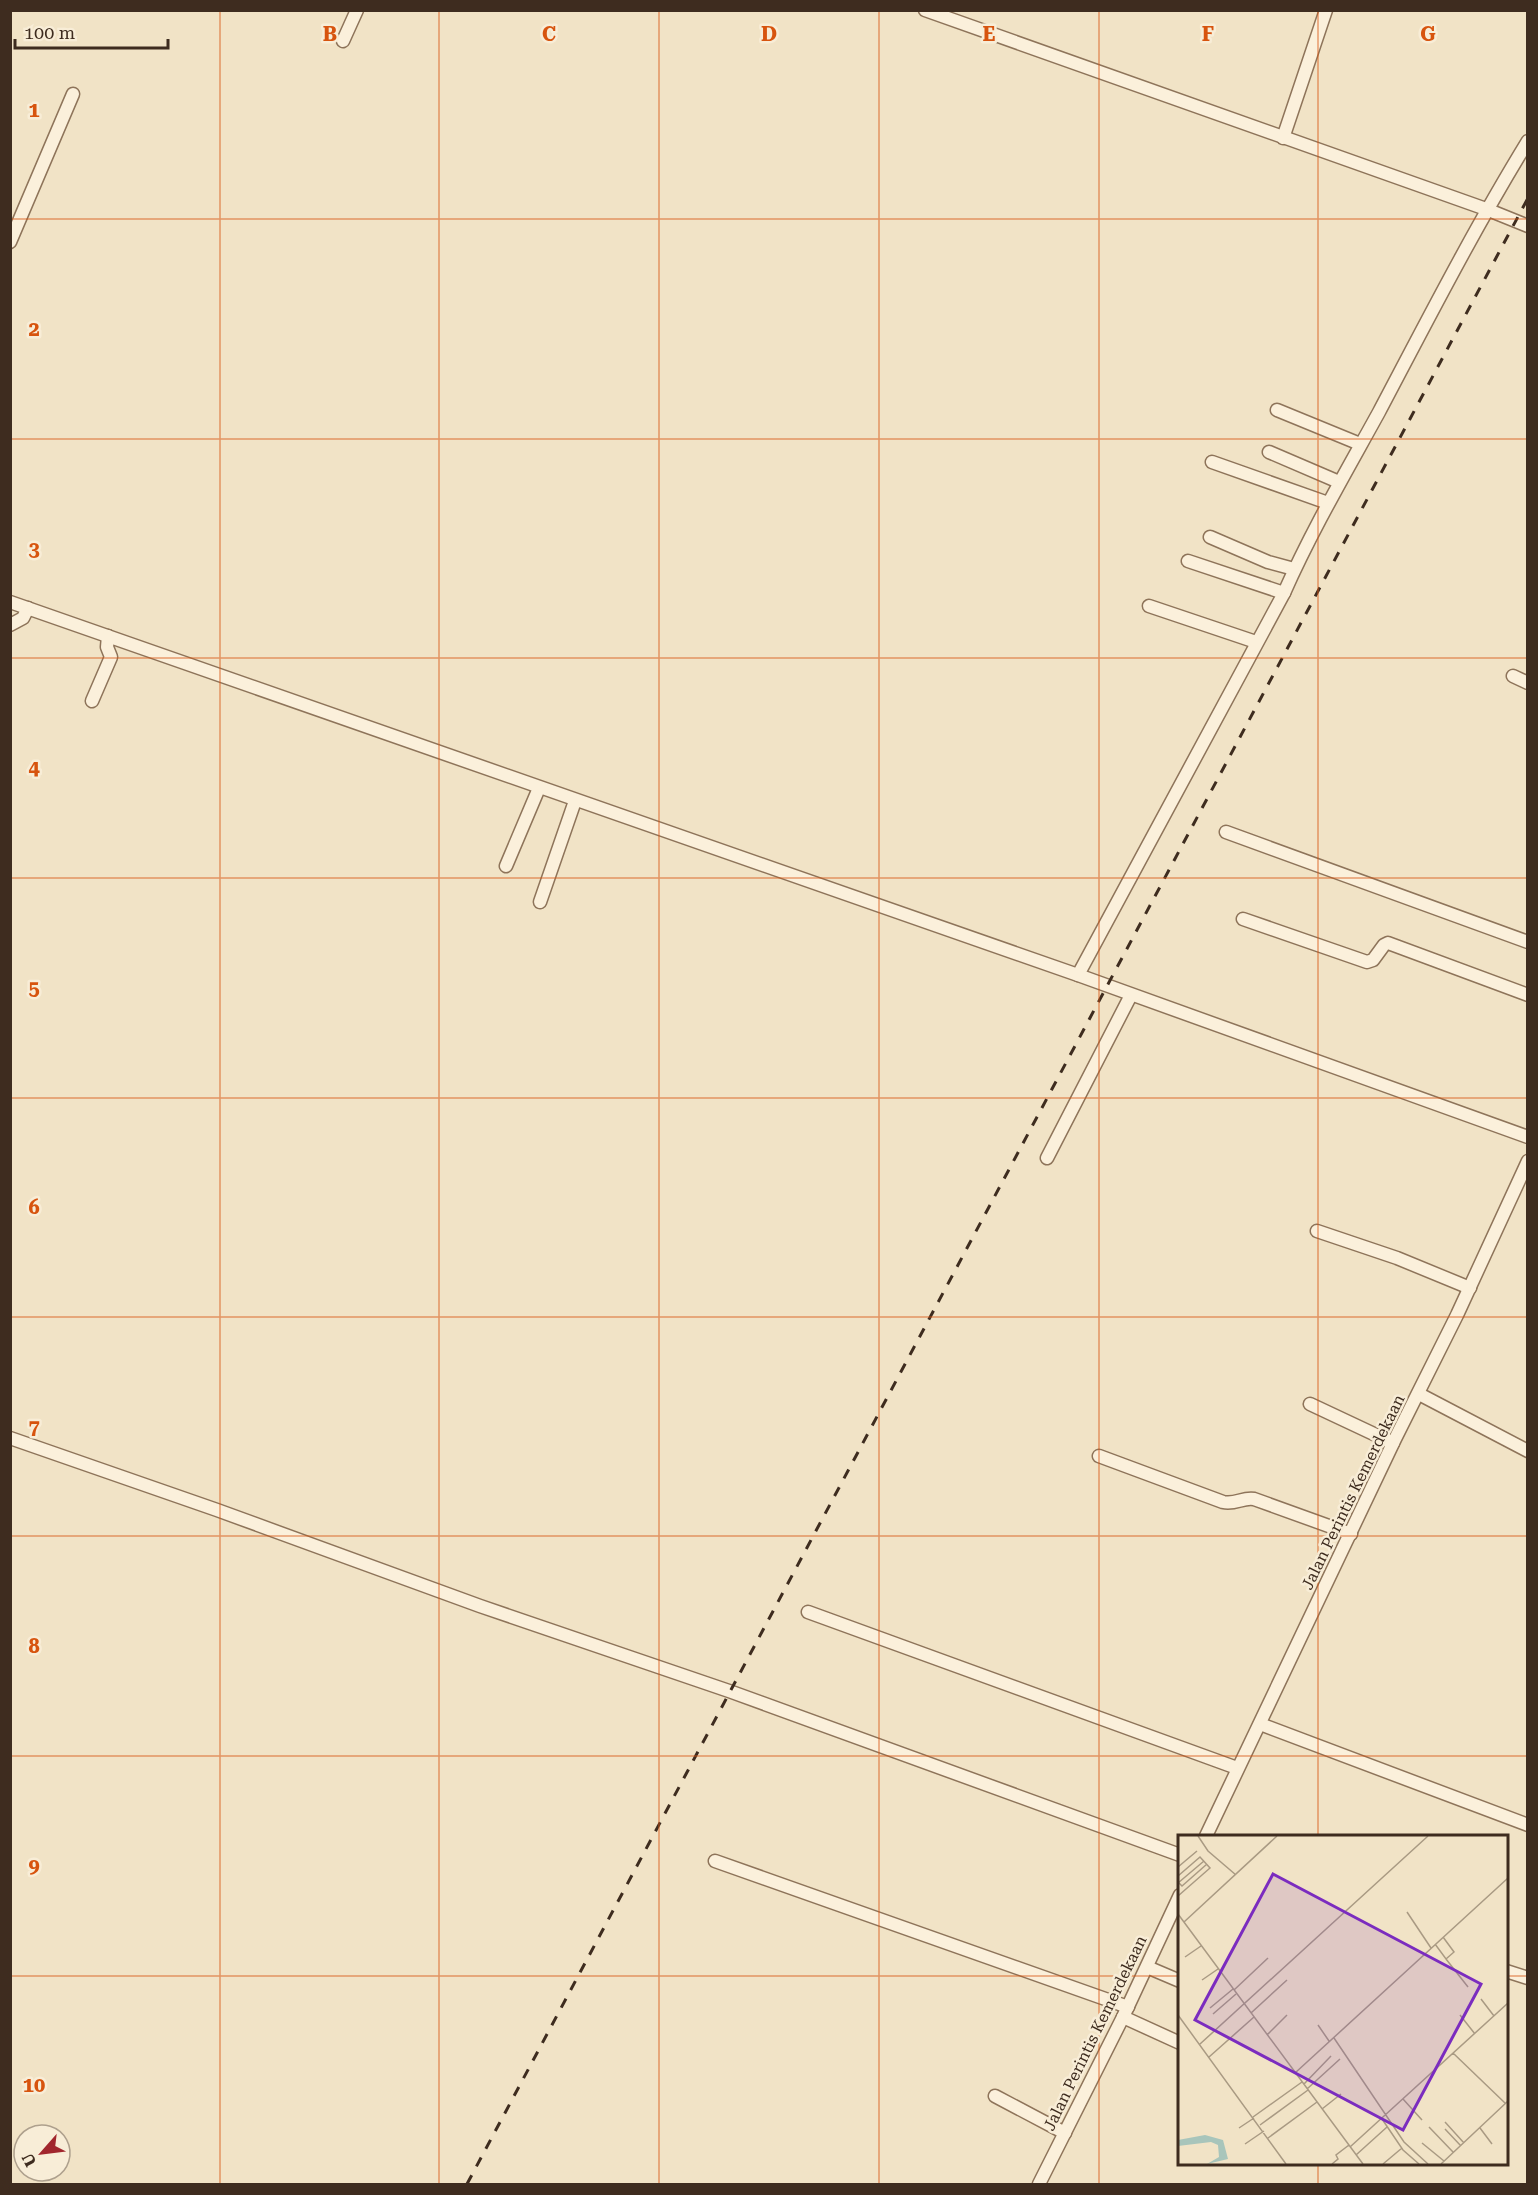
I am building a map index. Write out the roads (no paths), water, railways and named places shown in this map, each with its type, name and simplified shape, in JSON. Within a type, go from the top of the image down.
[{"type":"street","points":[[343,41],[357,10]]},
{"type":"street","points":[[925,10],[1486,209],[1527,226]]},
{"type":"street","points":[[1283,138],[1326,10]]},
{"type":"street","points":[[10,242],[73,94]]},
{"type":"street","points":[[1078,975],[1284,593],[1328,502],[1377,415],[1486,209],[1527,141]]},
{"type":"street","points":[[1277,410],[1360,444]]},
{"type":"street","points":[[1269,452],[1339,482]]},
{"type":"street","points":[[1212,462],[1328,502]]},
{"type":"street","points":[[1210,537],[1268,562],[1294,569]]},
{"type":"street","points":[[1188,561],[1284,593]]},
{"type":"street","points":[[10,602],[1078,975],[1527,1137]]},
{"type":"street","points":[[1149,606],[1256,642]]},
{"type":"street","points":[[10,626],[23,618],[28,608]]},
{"type":"street","points":[[92,701],[111,657],[107,647],[108,636]]},
{"type":"street","points":[[1513,676],[1527,683]]},
{"type":"street","points":[[506,866],[539,788]]},
{"type":"street","points":[[540,902],[575,801]]},
{"type":"street","points":[[1226,832],[1527,942]]},
{"type":"street","points":[[1243,919],[1367,962],[1375,959],[1384,945],[1388,943],[1527,995]]},
{"type":"street","points":[[1047,1158],[1131,995]]},
{"type":"street","name":"Jalan Perintis Kemerdekaan","points":[[1206,1835],[1393,1443],[1470,1288],[1527,1161]]},
{"type":"street","points":[[1317,1231],[1397,1258],[1470,1288]]},
{"type":"street","points":[[1419,1394],[1527,1451]]},
{"type":"street","points":[[1310,1404],[1393,1443]]},
{"type":"street","points":[[10,1438],[217,1510],[480,1606],[729,1691],[1178,1855]]},
{"type":"street","points":[[1098,1456],[1224,1502],[1233,1503],[1249,1498],[1254,1499],[1351,1534]]},
{"type":"street","points":[[808,1612],[1237,1768]]},
{"type":"street","points":[[1260,1724],[1527,1825]]},
{"type":"street","points":[[716,1860],[1125,2012],[1178,2042]]},
{"type":"street","name":"Jalan Perintis Kemerdekaan","points":[[1039,2184],[1147,1967],[1178,1897]]},
{"type":"street","points":[[1147,1967],[1178,1981]]},
{"type":"street","points":[[1508,1972],[1527,1978]]},
{"type":"street","points":[[995,2096],[1065,2133]]},
{"type":"railway","points":[[467,2184],[1528,198]]}]
